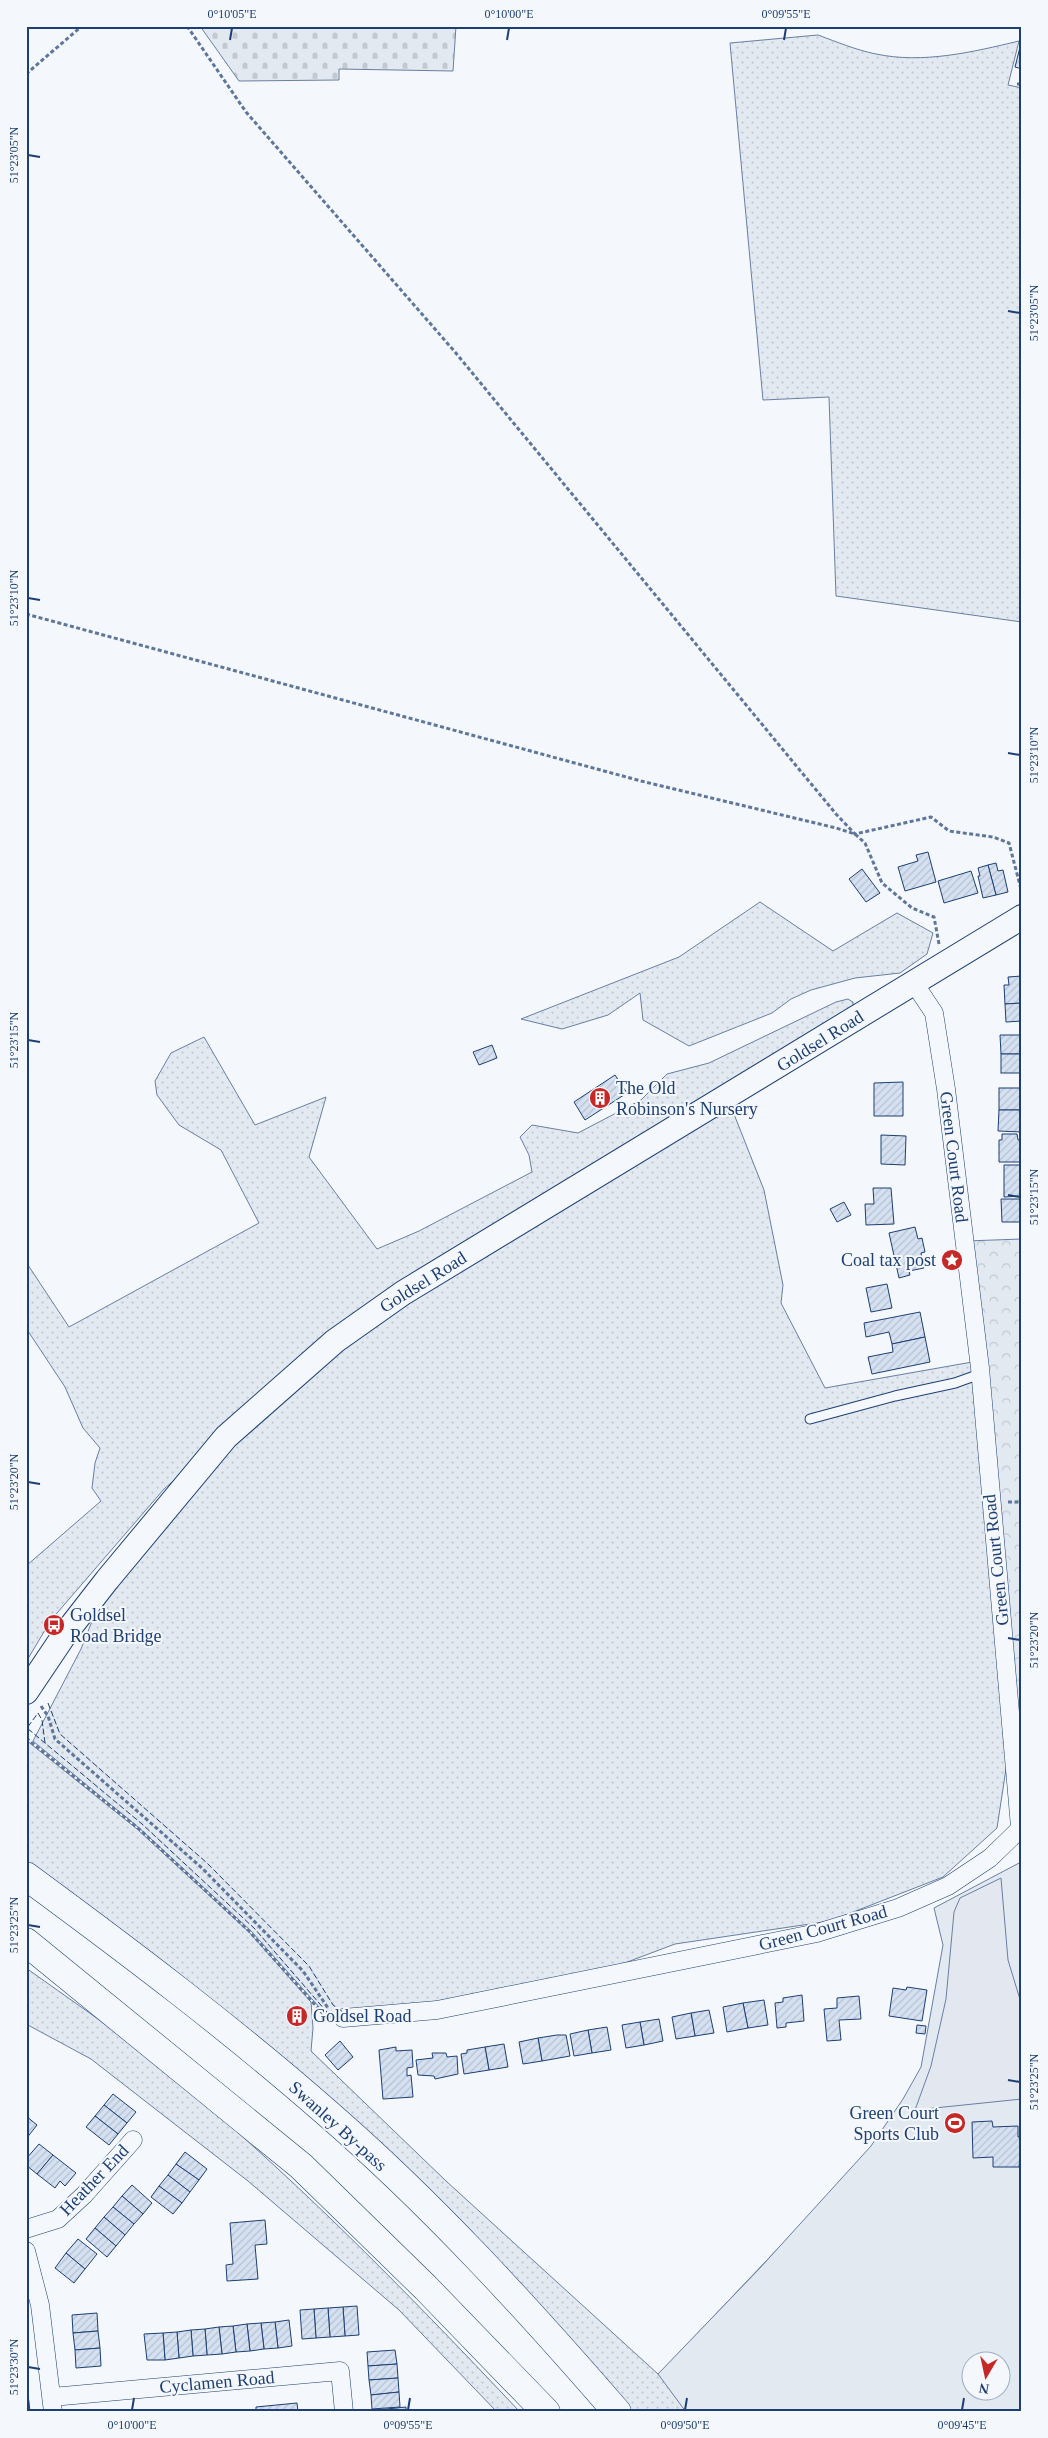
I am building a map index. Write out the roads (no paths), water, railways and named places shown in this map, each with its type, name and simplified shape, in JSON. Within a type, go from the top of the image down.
[{"type":"highway","name":"Swanley By-pass","points":[[26,1876],[155,1971],[327,2112],[454,2233],[617,2412]]},
{"type":"highway","points":[[26,1942],[301,2166],[426,2288],[546,2412]]},
{"type":"main road","points":[[914,983],[1022,917]]},
{"type":"main road","name":"Goldsel Road","points":[[32,1698],[65,1634],[107,1580],[226,1437],[335,1341],[403,1293],[914,983]]},
{"type":"street","name":"Green Court Road","points":[[336,2019],[437,2010],[817,1933],[898,1908],[948,1886],[990,1858],[1021,1827],[980,1374],[937,1026],[934,1012],[914,983]]},
{"type":"street","name":"Heather End","points":[[26,2229],[58,2219],[84,2195],[133,2140]]},
{"type":"street","points":[[26,2251],[40,2305],[53,2404]]},
{"type":"street","name":"Cyclamen Road","points":[[53,2404],[340,2371],[344,2412]]},
{"type":"lane","points":[[810,1419],[894,1396],[955,1383],[980,1374]]},
{"type":"place","name":"The Old Robinson's Nursery","points":[[600,1098]]},
{"type":"place","name":"Coal tax post","points":[[952,1260]]},
{"type":"place","name":"Goldsel Road Bridge","points":[[54,1625]]},
{"type":"place","name":"Goldsel Road","points":[[297,2016]]},
{"type":"place","name":"Green Court Sports Club","points":[[955,2123]]}]
